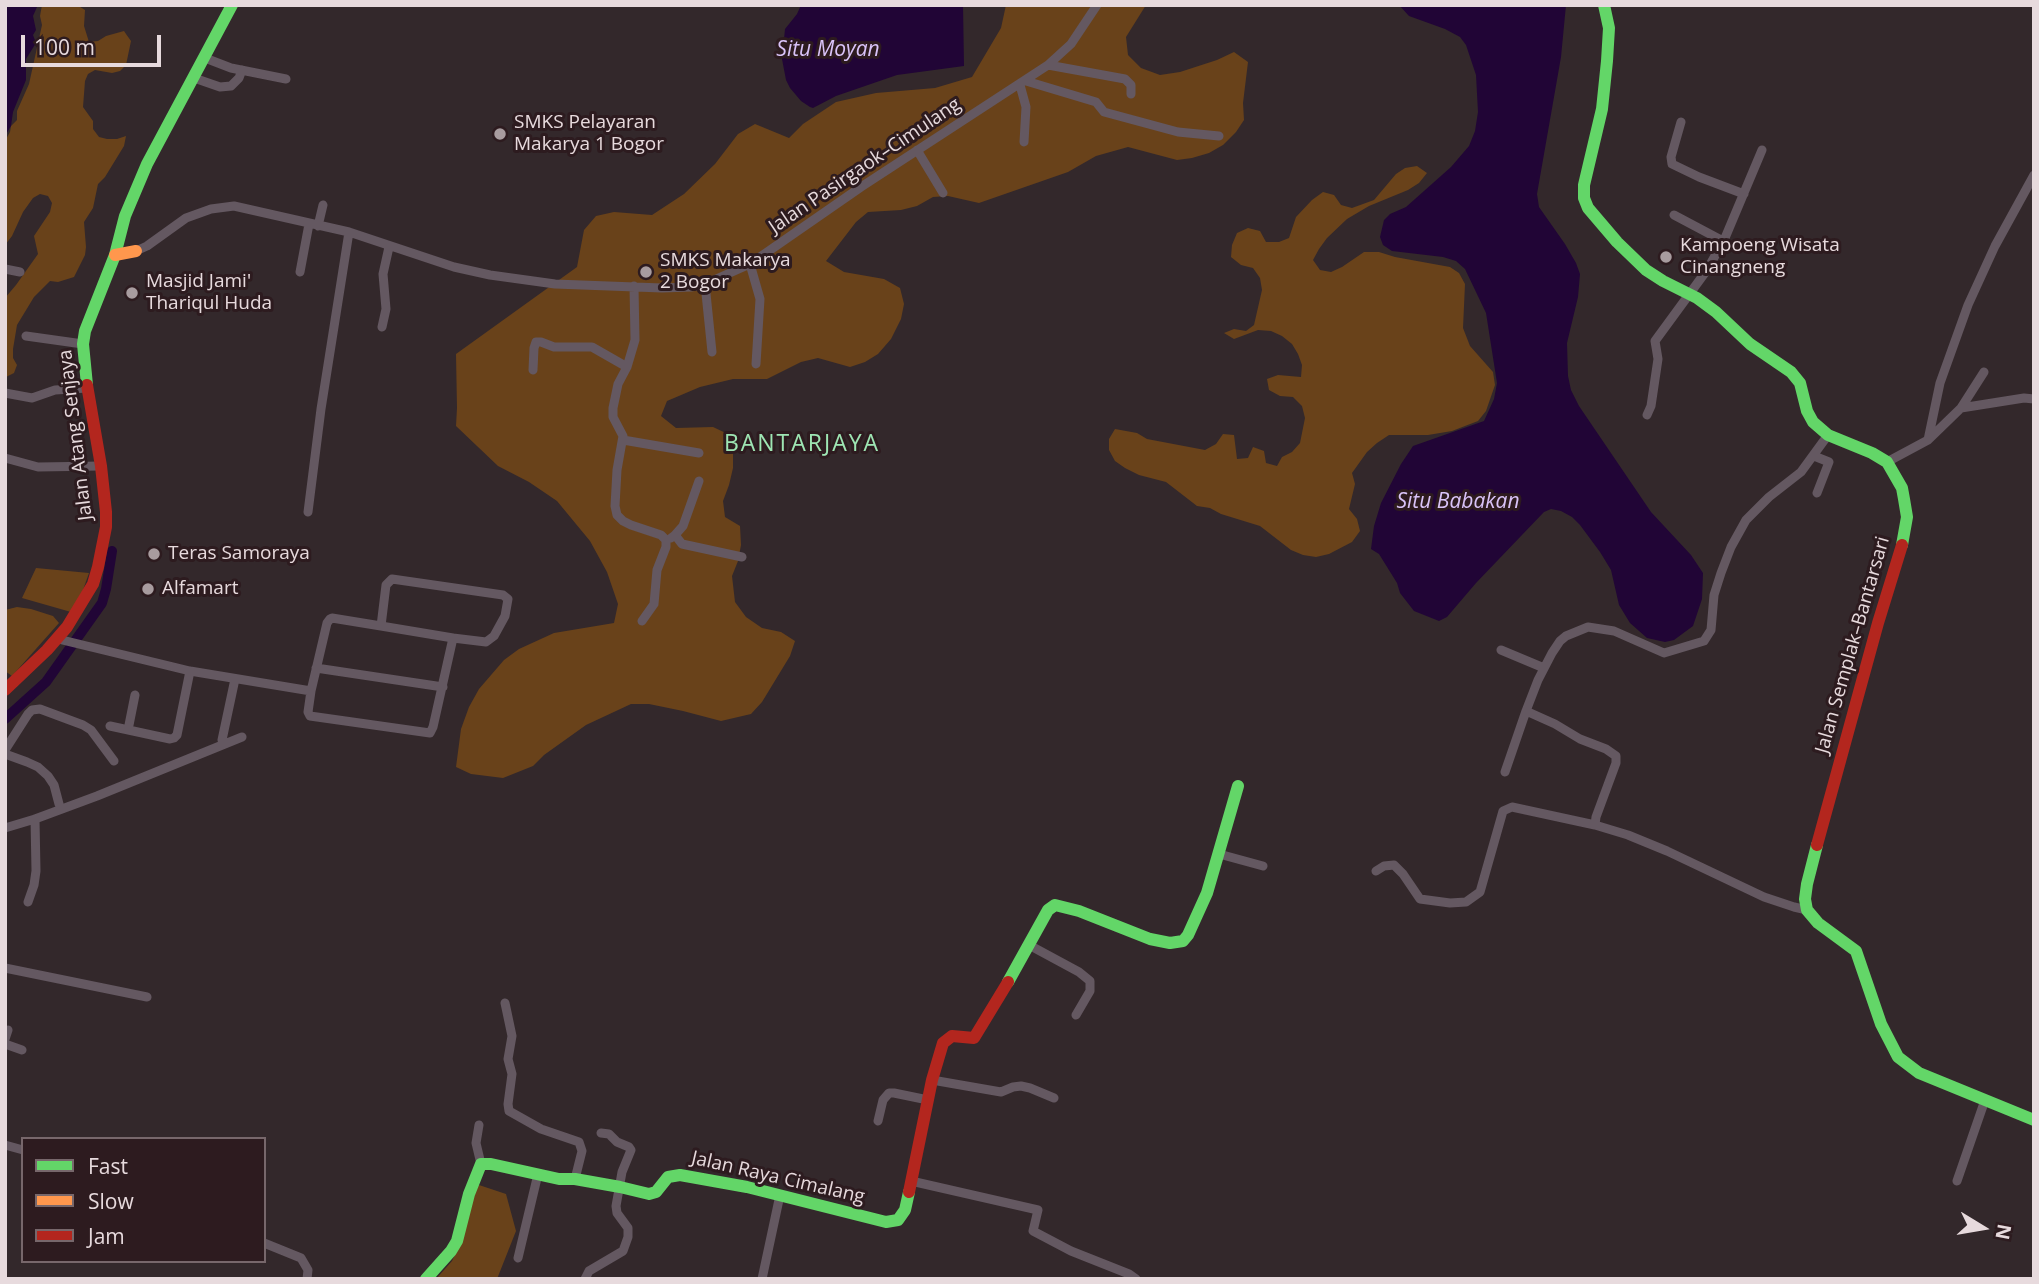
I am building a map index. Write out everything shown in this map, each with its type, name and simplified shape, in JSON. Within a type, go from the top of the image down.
[{"type":"street","name":"Jalan Atang Senjaya","points":[[5,690],[63,641],[93,584],[103,550],[106,512],[83,344],[89,316],[125,253],[125,216],[147,164],[232,5]]},
{"type":"street","name":"Jalan Pasirgaok–Cimulang","points":[[125,253],[147,246],[198,213],[223,207],[245,208],[349,232],[454,267],[490,275],[555,284],[662,288],[705,284],[750,264],[917,150],[1023,83],[1071,44],[1097,5]]},
{"type":"street","points":[[1604,5],[1609,28],[1605,78],[1599,125],[1584,185],[1584,198],[1598,222],[1632,258],[1663,281],[1716,312],[1750,344],[1791,372],[1800,383],[1807,411],[1813,422],[1828,435],[1887,462],[1928,440],[1961,408],[1984,372]]},
{"type":"street","points":[[205,58],[231,68],[286,79]]},
{"type":"street","points":[[1048,65],[1125,79],[1131,85],[1131,94]]},
{"type":"street","points":[[194,78],[220,87],[231,86],[242,70]]},
{"type":"street","points":[[1024,142],[1026,107],[1023,83],[1096,102],[1104,112],[1178,132],[1219,136]]},
{"type":"street","points":[[1681,122],[1671,157],[1672,164],[1744,194]]},
{"type":"street","points":[[917,150],[943,193]]},
{"type":"street","points":[[1647,415],[1651,406],[1658,359],[1655,341],[1707,270],[1723,241],[1762,150]]},
{"type":"street","points":[[1928,440],[1940,383],[1968,305],[1994,246],[2034,175]]},
{"type":"street","points":[[300,272],[323,205]]},
{"type":"street","points":[[1674,215],[1723,241]]},
{"type":"street","points":[[308,512],[323,395],[349,232]]},
{"type":"street","points":[[382,327],[386,309],[383,274],[389,247]]},
{"type":"street","points":[[750,264],[760,299],[756,364]]},
{"type":"street","points":[[5,269],[20,272]]},
{"type":"street","points":[[705,284],[712,352]]},
{"type":"street","points":[[634,286],[635,340],[612,408],[612,417],[620,428],[622,440],[614,496],[617,515],[631,526],[682,544],[742,557]]},
{"type":"street","points":[[26,336],[83,344]]},
{"type":"street","points":[[533,370],[536,342],[554,347],[592,347],[627,367]]},
{"type":"street","points":[[5,393],[32,398],[55,390],[87,388]]},
{"type":"street","points":[[1961,408],[2024,398],[2034,400]]},
{"type":"street","points":[[1505,772],[1544,668],[1560,641],[1572,632],[1594,627],[1614,631],[1664,653],[1704,641],[1711,630],[1714,595],[1721,573],[1740,530],[1752,513],[1801,472],[1828,435]]},
{"type":"street","points":[[622,440],[699,453]]},
{"type":"street","points":[[1814,456],[1829,462],[1817,492]]},
{"type":"street","points":[[5,458],[38,467],[101,466]]},
{"type":"street","name":"Jalan Semplak–Bantarsari","points":[[1807,910],[1807,884],[1905,534],[1907,517],[1902,488],[1887,462]]},
{"type":"street","points":[[642,621],[654,604],[657,570],[666,547],[682,526],[699,481]]},
{"type":"street","points":[[381,626],[386,585],[392,579],[506,597],[509,603],[494,636],[483,642],[330,619],[311,691],[308,712],[312,717],[428,733],[433,730],[453,638]]},
{"type":"street","points":[[63,641],[190,671],[311,691]]},
{"type":"street","points":[[1501,650],[1544,668]]},
{"type":"street","points":[[316,668],[443,687]]},
{"type":"street","points":[[110,726],[170,739],[176,737],[190,671]]},
{"type":"street","points":[[222,740],[235,678]]},
{"type":"street","points":[[128,730],[135,695]]},
{"type":"street","points":[[59,804],[54,785],[48,776],[38,767],[5,752],[28,715],[35,709],[91,730],[114,761]]},
{"type":"street","points":[[1526,711],[1616,756],[1595,825]]},
{"type":"street","points":[[5,828],[202,755],[242,737]]},
{"type":"street","points":[[1076,1015],[1090,991],[1090,981],[1030,945],[1048,910],[1055,905],[1079,911],[1150,939],[1170,943],[1182,941],[1188,935],[1207,893],[1238,786]]},
{"type":"street","points":[[1376,871],[1384,866],[1394,865],[1404,874],[1419,899],[1450,903],[1466,901],[1480,892],[1503,811],[1517,807],[1595,825],[1651,845],[1720,878],[1780,903],[1807,910],[1818,923],[1856,951],[1881,1024],[1898,1058],[1919,1073],[2034,1120]]},
{"type":"street","points":[[28,902],[36,870],[35,819]]},
{"type":"street","points":[[1219,854],[1264,866]]},
{"type":"street","name":"Jalan Raya Cimalang","points":[[481,1164],[652,1194],[668,1177],[680,1175],[747,1186],[890,1222],[898,1220],[903,1214],[932,1080],[943,1043],[952,1036],[974,1038],[1030,945]]},
{"type":"street","points":[[5,968],[147,997]]},
{"type":"street","points":[[505,1003],[512,1036],[508,1059],[512,1074],[509,1111],[541,1129],[579,1142],[582,1151],[575,1179]]},
{"type":"street","points":[[5,1044],[23,1050]]},
{"type":"street","points":[[932,1080],[1001,1092],[1021,1086],[1054,1098]]},
{"type":"street","points":[[878,1121],[883,1100],[889,1093],[928,1100]]},
{"type":"street","points":[[1957,1181],[1985,1100]]},
{"type":"street","points":[[426,1279],[457,1241],[469,1194],[481,1164],[477,1143],[479,1125]]},
{"type":"street","points":[[585,1279],[589,1270],[625,1249],[628,1237],[628,1227],[616,1210],[625,1163],[631,1150],[609,1134],[601,1133]]},
{"type":"street","points":[[518,1258],[538,1174]]},
{"type":"street","points":[[911,1181],[1038,1210],[1033,1231],[1136,1279]]},
{"type":"street","points":[[762,1279],[780,1195]]},
{"type":"street","points":[[266,1243],[300,1258],[308,1270],[307,1279]]},
{"type":"shaded area","points":[[42,5],[77,5],[85,10],[84,26],[89,42],[124,31],[131,41],[126,65],[120,71],[112,73],[95,70],[88,74],[83,107],[93,121],[93,129],[99,137],[117,139],[126,136],[124,146],[98,184],[93,208],[84,222],[85,255],[74,277],[58,282],[50,281],[34,297],[17,325],[13,358],[17,365],[14,373],[6,377],[5,298],[38,254],[34,236],[50,212],[52,203],[48,196],[40,194],[33,198],[5,245],[5,141],[11,126],[17,120],[17,111],[29,84],[42,25]]},
{"type":"shaded area","points":[[1006,5],[1146,5],[1126,37],[1128,55],[1141,68],[1160,75],[1180,72],[1234,52],[1248,62],[1243,103],[1244,120],[1223,145],[1192,158],[1177,160],[1128,147],[1096,156],[1068,172],[979,203],[948,196],[933,197],[917,206],[901,210],[868,212],[856,222],[826,261],[844,272],[884,279],[900,288],[904,304],[901,319],[891,339],[878,354],[850,367],[818,358],[801,362],[767,379],[733,379],[700,387],[667,401],[661,416],[676,428],[713,427],[730,435],[733,468],[723,501],[725,517],[740,526],[741,545],[732,576],[735,602],[746,617],[762,628],[781,632],[795,641],[790,656],[762,702],[751,714],[721,721],[649,704],[631,704],[586,725],[533,766],[503,778],[471,774],[456,767],[461,729],[469,707],[479,689],[504,660],[519,649],[554,633],[614,623],[618,604],[607,572],[590,541],[557,501],[498,466],[456,426],[456,354],[577,267],[584,230],[596,216],[614,212],[652,215],[684,194],[715,164],[738,134],[755,124],[789,138],[803,124],[836,102],[876,93],[935,88],[972,77],[1001,28]]},
{"type":"shaded area","points":[[1417,166],[1427,173],[1419,183],[1347,219],[1327,238],[1313,260],[1320,270],[1331,272],[1364,252],[1379,252],[1450,267],[1459,273],[1465,284],[1463,328],[1470,346],[1493,372],[1495,385],[1486,411],[1478,421],[1452,431],[1428,435],[1389,435],[1377,443],[1352,473],[1355,484],[1349,509],[1357,519],[1360,531],[1352,542],[1329,554],[1316,557],[1291,550],[1260,526],[1197,506],[1166,482],[1139,475],[1115,461],[1109,450],[1109,439],[1115,429],[1137,433],[1147,439],[1205,450],[1216,444],[1223,434],[1234,435],[1237,459],[1248,458],[1253,447],[1264,451],[1266,463],[1277,466],[1282,457],[1292,452],[1300,443],[1305,418],[1302,406],[1293,397],[1280,396],[1269,390],[1267,379],[1278,375],[1301,377],[1302,365],[1298,354],[1292,344],[1271,331],[1258,330],[1234,339],[1224,333],[1234,329],[1246,331],[1254,325],[1262,290],[1260,278],[1253,268],[1241,265],[1231,257],[1237,233],[1248,228],[1260,231],[1266,242],[1279,242],[1289,238],[1296,217],[1323,192],[1334,195],[1341,205],[1352,208],[1374,200],[1396,174],[1405,168]]},
{"type":"shaded area","points":[[36,568],[89,573],[71,612],[22,598]]},
{"type":"shaded area","points":[[17,607],[53,616],[59,623],[12,676],[5,671],[5,610]]},
{"type":"shaded area","points":[[479,1185],[506,1194],[516,1231],[497,1279],[436,1279],[452,1261],[464,1235],[469,1198]]},
{"type":"water","points":[[5,5],[40,5],[33,16],[36,43],[26,59],[26,80],[13,112],[11,126],[5,136]]},
{"type":"water","name":"Situ Moyan","points":[[801,5],[963,5],[964,66],[897,75],[810,107],[790,88],[782,59],[785,29]]},
{"type":"water","name":"Situ Babakan","points":[[1399,5],[1566,5],[1561,57],[1537,194],[1539,207],[1565,244],[1580,274],[1578,297],[1567,343],[1571,390],[1651,512],[1691,555],[1703,573],[1702,599],[1693,626],[1674,640],[1665,642],[1647,638],[1630,623],[1619,605],[1611,570],[1600,552],[1580,525],[1561,511],[1551,509],[1544,512],[1447,617],[1439,621],[1414,611],[1400,593],[1379,554],[1371,549],[1381,503],[1413,446],[1484,421],[1494,399],[1497,383],[1486,313],[1465,269],[1456,261],[1443,257],[1392,251],[1383,245],[1380,237],[1384,220],[1390,214],[1406,207],[1451,167],[1469,146],[1478,112],[1476,75],[1466,45],[1460,37],[1445,29],[1409,16]]},
{"type":"waterway","points":[[5,719],[46,682],[102,603],[112,551]]},
{"type":"traffic: fast","points":[[87,385],[83,344],[85,331],[115,255],[125,216],[147,164],[232,5]]},
{"type":"traffic: fast","points":[[1604,5],[1609,28],[1607,61],[1602,109],[1584,185],[1584,198],[1588,208],[1646,270],[1697,298],[1750,344],[1791,372],[1800,383],[1807,411],[1813,422],[1828,435],[1887,462],[1902,488],[1904,499],[1907,517],[1902,545]]},
{"type":"traffic: fast","points":[[1008,982],[1048,910],[1055,905],[1079,911],[1150,939],[1170,943],[1183,941],[1207,893],[1238,786]]},
{"type":"traffic: fast","points":[[1817,845],[1807,884],[1807,910],[1818,923],[1856,951],[1881,1024],[1898,1057],[1919,1073],[2034,1120]]},
{"type":"traffic: fast","points":[[426,1279],[457,1241],[469,1194],[481,1164],[649,1194],[656,1192],[668,1177],[680,1175],[747,1187],[886,1222],[898,1220],[905,1210],[909,1192]]},
{"type":"traffic: slow","points":[[115,255],[136,251]]},
{"type":"traffic: jam","points":[[5,690],[67,627],[93,584],[98,567],[106,527],[106,512],[87,385]]},
{"type":"traffic: jam","points":[[1817,845],[1902,545]]},
{"type":"traffic: jam","points":[[909,1192],[932,1080],[943,1043],[952,1036],[974,1038],[1008,982]]},
{"type":"place","name":"SMKS Pelayaran Makarya 1 Bogor","points":[[500,134]]},
{"type":"place","name":"Kampoeng Wisata Cinangneng","points":[[1666,257]]},
{"type":"place","name":"SMKS Makarya 2 Bogor","points":[[646,272]]},
{"type":"place","name":"Masjid Jami' Thariqul Huda","points":[[132,293]]},
{"type":"place","name":"Teras Samoraya","points":[[154,554]]},
{"type":"place","name":"Alfamart","points":[[148,589]]},
{"type":"district","name":"BANTARJAYA","points":[[802,444]]}]
